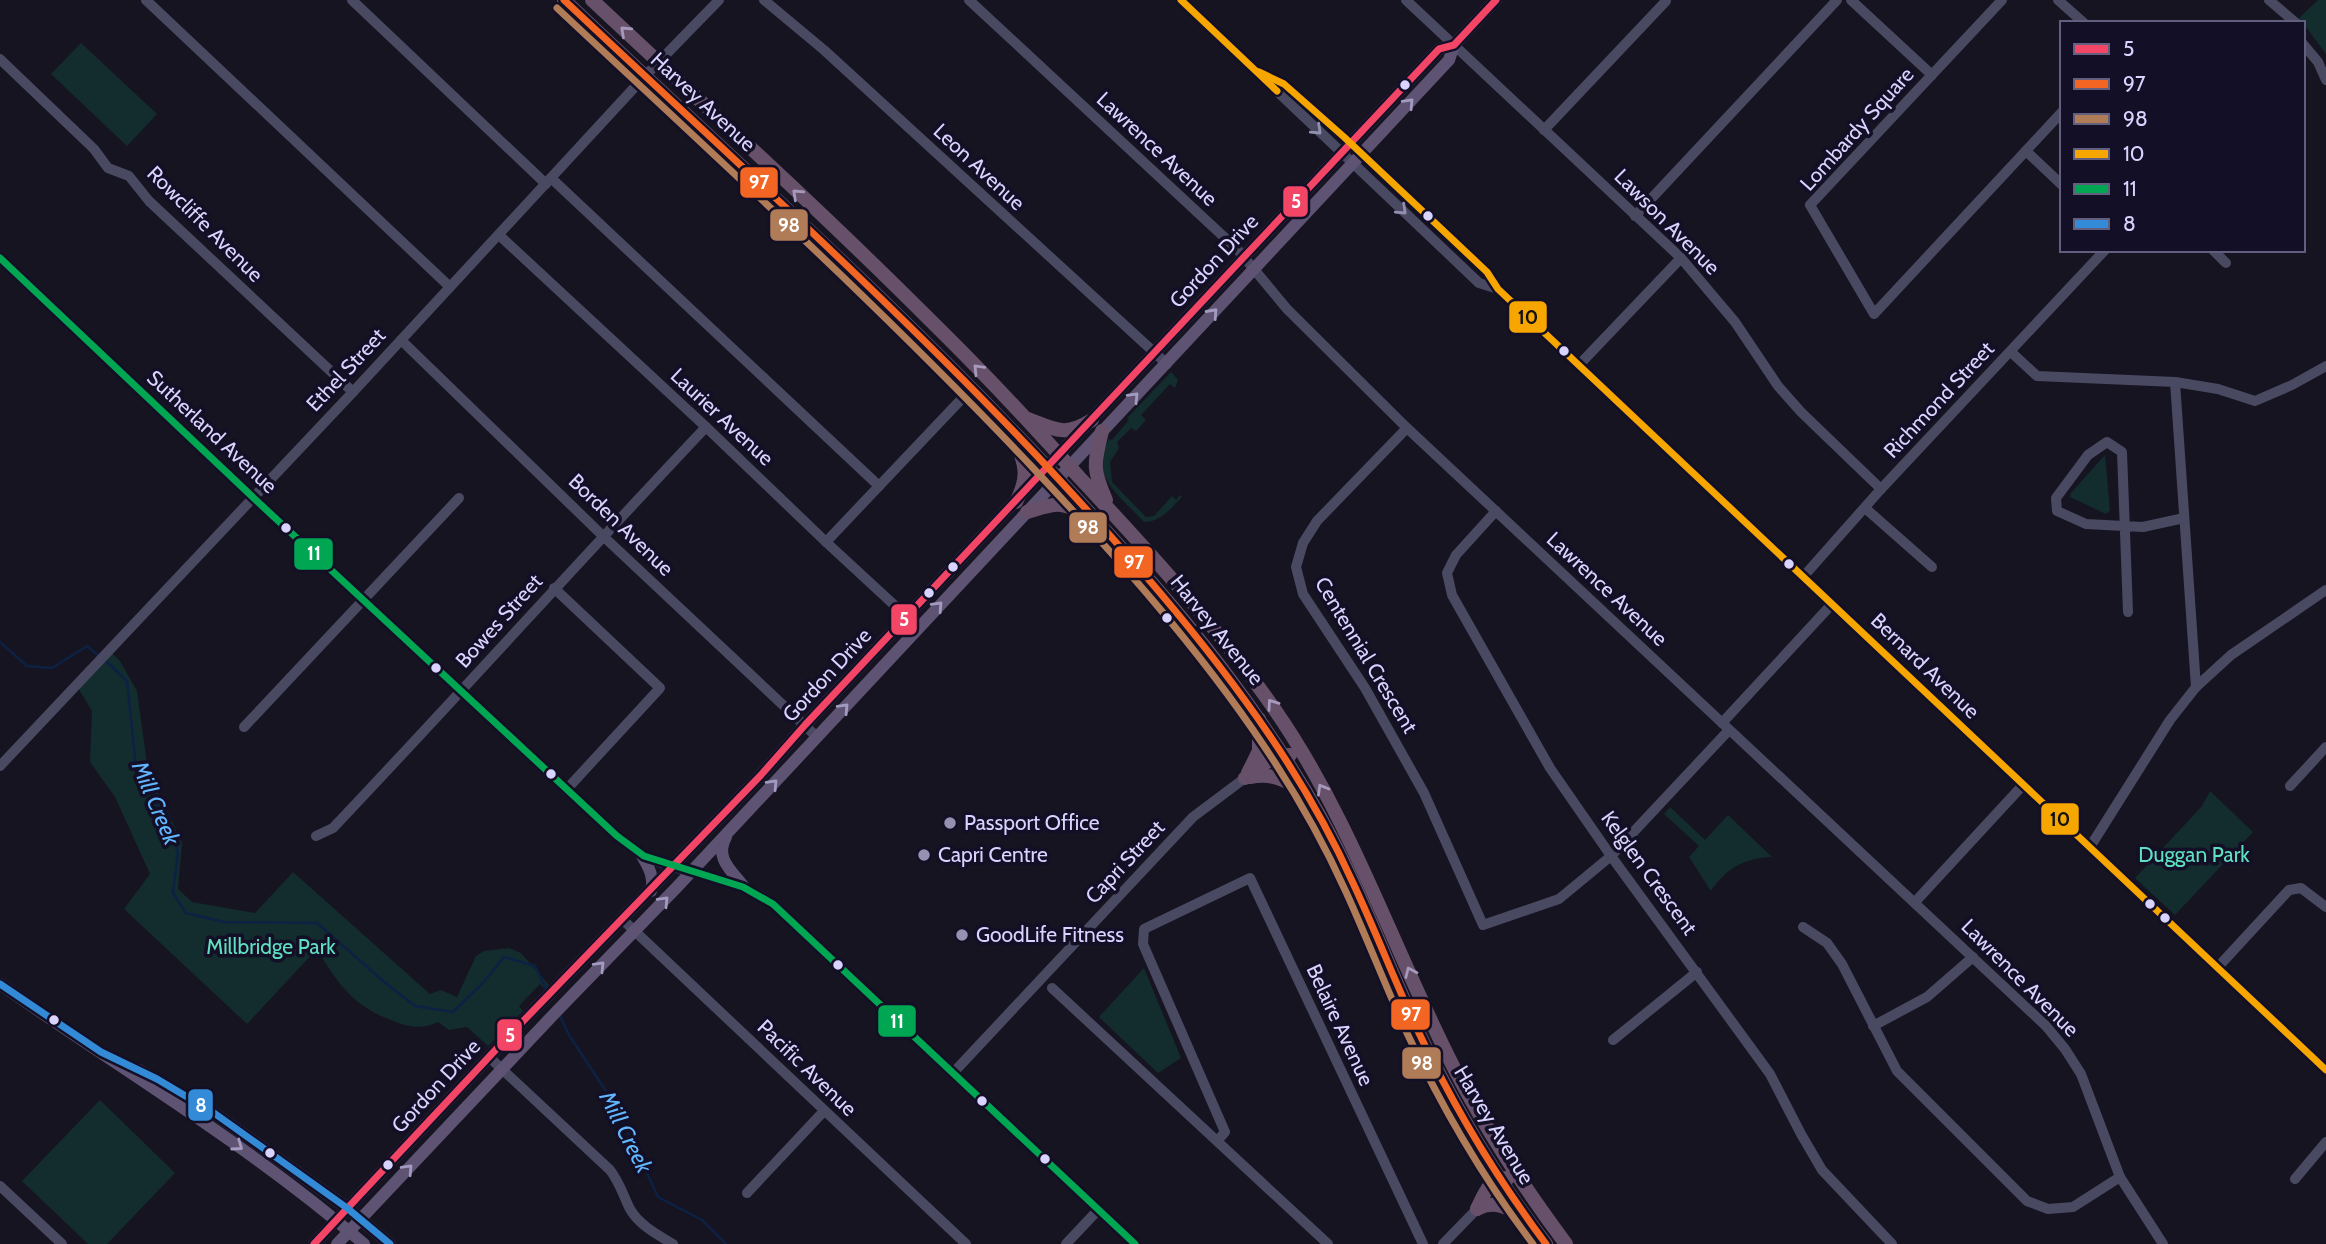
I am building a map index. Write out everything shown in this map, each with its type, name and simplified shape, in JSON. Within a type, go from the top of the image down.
[{"type":"highway","name":"Harvey Avenue","points":[[564,0],[972,387],[1097,521],[1199,637],[1259,719],[1305,792],[1342,858],[1428,1051],[1470,1130],[1499,1178],[1546,1244]]},
{"type":"highway","name":"Harvey Avenue","points":[[592,0],[916,306],[1026,418],[1173,579],[1245,667],[1279,715],[1307,762],[1364,867],[1455,1070],[1482,1118],[1566,1244]]},
{"type":"highway","points":[[1026,418],[1064,431],[1097,425],[1094,462],[1096,477],[1111,510]]},
{"type":"highway","points":[[1012,430],[1024,460],[1021,507],[1068,505],[1097,521]]},
{"type":"highway","points":[[1245,778],[1259,751],[1259,719]]},
{"type":"highway","points":[[1245,778],[1266,762],[1283,755],[1294,755],[1307,762]]},
{"type":"highway","points":[[1245,778],[1268,775],[1282,778],[1305,792]]},
{"type":"highway","points":[[1477,1209],[1494,1180],[1499,1178],[1523,1182]]},
{"type":"highway","points":[[1477,1209],[1484,1205],[1500,1205],[1527,1220]]},
{"type":"main road","name":"Gordon Drive","points":[[1097,425],[1167,364],[1449,60],[1454,45],[1496,0]]},
{"type":"main road","name":"Gordon Drive","points":[[314,1244],[908,617],[1053,473],[1097,425],[1154,353],[1439,48],[1454,45]]},
{"type":"main road","name":"Gordon Drive","points":[[337,1244],[817,737],[918,627],[1021,507]]},
{"type":"main road","points":[[729,831],[721,845],[723,859],[744,887]]},
{"type":"main road","points":[[641,855],[651,873],[651,891]]},
{"type":"main road","points":[[0,985],[283,1177],[364,1244]]},
{"type":"main road","points":[[101,1052],[158,1079],[214,1113],[347,1208],[390,1244]]},
{"type":"street","points":[[146,0],[450,288]]},
{"type":"street","points":[[352,0],[879,486]]},
{"type":"street","name":"Ethel Street","points":[[0,766],[719,0]]},
{"type":"street","name":"Leon Avenue","points":[[764,0],[824,50],[1167,364]]},
{"type":"street","name":"Lawrence Avenue","points":[[969,0],[1244,257],[1287,310],[1406,428],[2046,1026],[2081,1074],[2120,1177],[2163,1244]]},
{"type":"street","name":"Bernard Avenue","points":[[1181,0],[1479,283],[1498,289]]},
{"type":"street","name":"Lawson Avenue","points":[[1406,0],[1681,258],[1735,321],[1778,386],[1801,412],[1881,489]]},
{"type":"street","points":[[1635,216],[1837,0]]},
{"type":"street","points":[[1851,0],[1932,75]]},
{"type":"street","name":"Lombardy Square","points":[[2002,0],[1810,205],[1874,314],[2060,114]]},
{"type":"street","points":[[2058,0],[2082,21]]},
{"type":"street","points":[[2269,0],[2294,21]]},
{"type":"street","points":[[1544,130],[1666,1]]},
{"type":"street","points":[[2305,46],[2318,62],[2326,80]]},
{"type":"street","name":"Rowcliffe Avenue","points":[[0,59],[94,149],[108,168],[129,176],[149,201],[353,392]]},
{"type":"street","name":"Bernard Avenue","points":[[1259,72],[1284,84],[1362,153],[1487,272],[1498,289],[2326,1070]]},
{"type":"street","points":[[2026,151],[2060,183]]},
{"type":"street","name":"Laurier Avenue","points":[[499,235],[918,627]]},
{"type":"street","name":"Richmond Street","points":[[1803,576],[2103,252]]},
{"type":"street","points":[[2215,252],[2226,263]]},
{"type":"street","name":"Sutherland Avenue","points":[[0,258],[566,790],[641,855],[744,887],[773,904],[1135,1244]]},
{"type":"street","points":[[1578,365],[1681,258]]},
{"type":"street","name":"Borden Avenue","points":[[401,340],[603,536],[817,737]]},
{"type":"street","points":[[2011,352],[2037,376],[2175,382],[2218,389],[2255,401],[2326,366]]},
{"type":"street","points":[[2175,382],[2196,687]]},
{"type":"street","points":[[826,542],[972,387]]},
{"type":"street","name":"Bowes Street","points":[[316,836],[333,828],[706,427]]},
{"type":"street","name":"Centennial Crescent","points":[[1406,428],[1317,522],[1303,543],[1296,567],[1303,594],[1365,688],[1424,793],[1483,925],[1559,899],[1611,856]]},
{"type":"street","points":[[2128,612],[2124,526],[2122,452],[2107,442],[2088,455],[2056,498],[2057,511],[2086,524],[2124,526],[2143,527],[2184,518]]},
{"type":"street","points":[[244,727],[458,498]]},
{"type":"street","points":[[1865,508],[1932,567]]},
{"type":"street","name":"Kelglen Crescent","points":[[1496,511],[1456,555],[1447,573],[1452,594],[1550,768],[1770,1074],[1822,1170],[1892,1244]]},
{"type":"street","points":[[554,588],[660,688],[566,790]]},
{"type":"street","points":[[2090,847],[2170,720],[2196,687],[2231,655],[2326,590]]},
{"type":"street","points":[[1611,856],[1832,604]]},
{"type":"street","points":[[2290,786],[2326,747]]},
{"type":"street","name":"Capri Street","points":[[953,1073],[1193,817],[1245,778]]},
{"type":"street","points":[[1915,902],[2023,785]]},
{"type":"street","name":"Belaire Avenue","points":[[1218,1140],[1225,1132],[1143,944],[1144,929],[1250,878],[1423,1244]]},
{"type":"street","points":[[2218,967],[2289,890],[2301,888],[2326,906]]},
{"type":"street","name":"Pacific Avenue","points":[[623,920],[966,1244]]},
{"type":"street","points":[[1803,927],[1827,943],[1842,964],[1897,1071],[2027,1201],[2048,1209],[2073,1207],[2120,1177]]},
{"type":"street","points":[[1873,1026],[1927,998],[1973,957]]},
{"type":"street","points":[[1613,1040],[1697,972]]},
{"type":"street","points":[[1052,988],[1328,1244]]},
{"type":"street","points":[[489,1057],[610,1170],[622,1187],[629,1208],[640,1222],[673,1244]]},
{"type":"street","points":[[747,1193],[824,1111]]},
{"type":"street","points":[[2295,1179],[2326,1142]]},
{"type":"street","points":[[0,1186],[62,1244]]},
{"type":"street","points":[[1443,1244],[1477,1209]]},
{"type":"street","points":[[1066,1244],[1098,1210]]},
{"type":"green space","points":[[2318,0],[2326,0],[2326,54],[2305,26],[2305,21],[2298,19]]},
{"type":"green space","points":[[81,43],[157,114],[127,146],[51,74]]},
{"type":"green space","points":[[1171,372],[1178,380],[1175,388],[1170,384],[1141,415],[1146,420],[1136,431],[1131,428],[1117,442],[1119,448],[1110,462],[1112,482],[1146,517],[1154,516],[1172,496],[1176,500],[1180,495],[1182,497],[1161,517],[1144,522],[1110,485],[1104,474],[1103,452],[1109,439],[1112,440],[1129,420],[1127,418]]},
{"type":"green space","points":[[2105,455],[2110,510],[2106,514],[2070,497]]},
{"type":"green space","name":"Millbridge Park","points":[[110,651],[120,661],[137,691],[148,771],[182,843],[178,889],[192,902],[255,913],[293,872],[430,994],[441,990],[457,997],[476,956],[484,951],[509,948],[521,953],[549,985],[545,989],[540,984],[519,1006],[523,1011],[488,1046],[467,1027],[449,1030],[438,1022],[420,1027],[409,1026],[366,1008],[347,992],[317,949],[247,1024],[124,909],[150,874],[115,797],[90,762],[92,711],[78,688]]},
{"type":"green space","name":"Duggan Park","points":[[2210,791],[2253,832],[2175,915],[2135,878],[2202,806]]},
{"type":"green space","points":[[1670,807],[1705,840],[1728,815],[1772,857],[1737,866],[1723,876],[1711,891],[1689,857],[1699,846],[1664,814]]},
{"type":"green space","points":[[1144,968],[1181,1058],[1158,1073],[1099,1017]]},
{"type":"green space","points":[[100,1100],[175,1173],[107,1244],[88,1244],[22,1181]]},
{"type":"waterway","name":"Mill Creek","points":[[0,642],[27,666],[52,668],[87,646],[99,656]]},
{"type":"waterway","name":"Mill Creek","points":[[105,660],[127,681],[136,767],[178,852],[173,893],[186,913],[224,922],[317,923],[415,1006],[453,1012],[481,985],[504,957],[535,966],[547,991]]},
{"type":"waterway","name":"Mill Creek","points":[[560,1016],[569,1035],[617,1108],[658,1197],[702,1220],[726,1244]]},
{"type":"transit line","name":"97","points":[[564,0],[924,340],[1039,458],[1189,627],[1270,736],[1315,808],[1370,920],[1431,1059],[1493,1167],[1546,1244]]},
{"type":"transit line","name":"10","points":[[1181,0],[1277,91]]},
{"type":"transit line","name":"5","points":[[314,1244],[502,1043],[761,775],[1439,49],[1454,45],[1496,0]]},
{"type":"transit line","name":"98","points":[[557,8],[918,350],[1065,502],[1183,637],[1264,746],[1308,817],[1354,909],[1406,1031],[1434,1087],[1480,1167],[1533,1244]]},
{"type":"transit line","name":"10","points":[[1259,72],[1284,84],[1344,137],[1487,272],[1498,289],[2326,1070]]},
{"type":"transit line","name":"11","points":[[0,258],[617,836],[644,856],[743,887],[773,904],[1135,1244]]},
{"type":"transit line","name":"8","points":[[0,984],[101,1052],[157,1079],[214,1113],[347,1208],[390,1244]]},
{"type":"place","name":"Passport Office","points":[[950,823]]},
{"type":"place","name":"Capri Centre","points":[[924,855]]},
{"type":"place","name":"GoodLife Fitness","points":[[962,935]]}]
